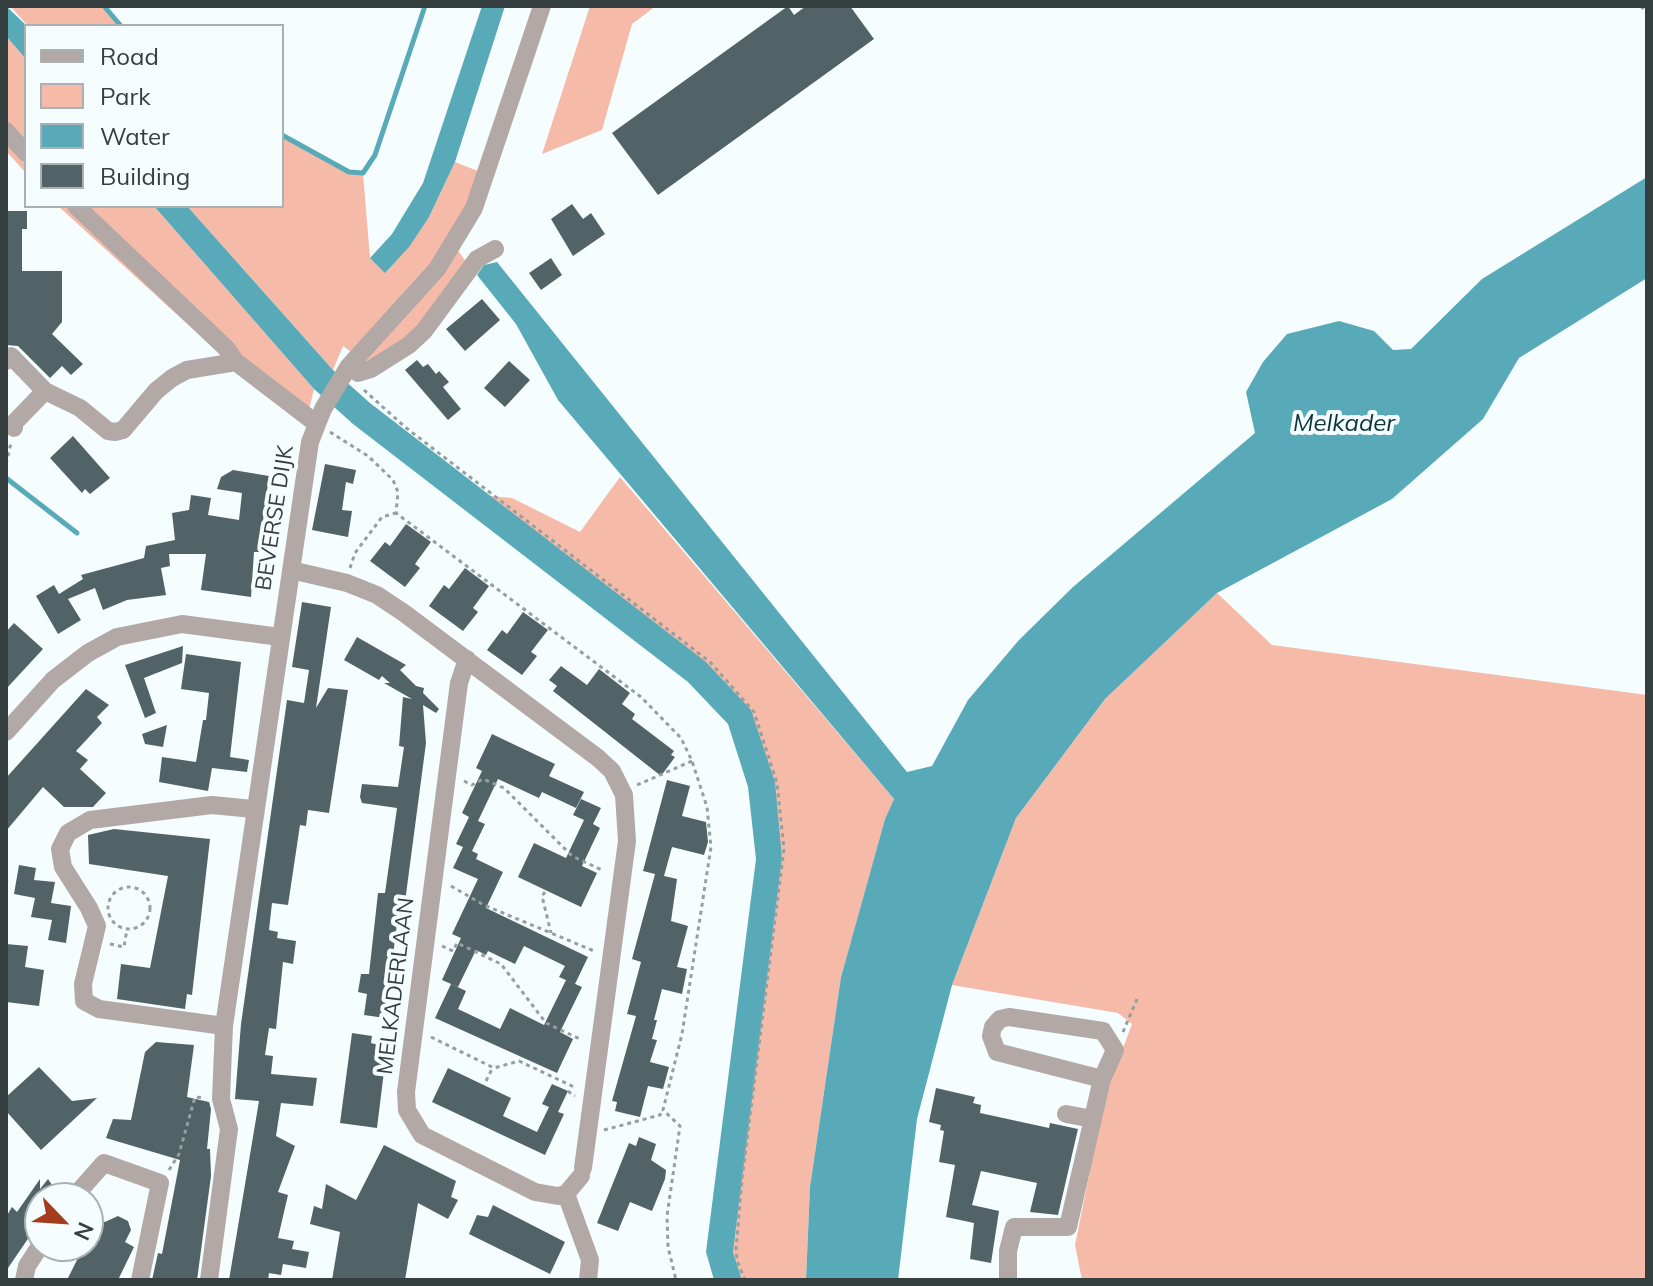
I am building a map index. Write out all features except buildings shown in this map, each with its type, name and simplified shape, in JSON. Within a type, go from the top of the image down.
[{"type":"street","name":"BEVERSE DIJK","points":[[209,1280],[229,1129],[221,1099],[224,1026],[253,809],[304,474],[318,421],[348,368],[437,269],[474,208],[542,6]]},
{"type":"street","points":[[6,131],[24,151]]},
{"type":"street","points":[[78,208],[226,348],[236,362],[318,421]]},
{"type":"street","points":[[348,368],[358,373],[371,369],[409,345],[424,331],[477,259],[495,249]]},
{"type":"street","points":[[6,361],[11,356],[45,391],[80,408],[108,431],[115,432],[123,430],[156,391],[172,378],[187,370],[236,362]]},
{"type":"street","points":[[14,428],[14,423],[45,391]]},
{"type":"street","points":[[291,570],[347,583],[386,601],[598,758],[612,771],[622,792],[628,818],[627,841],[588,1134],[582,1172],[566,1194],[590,1260],[588,1280]]},
{"type":"street","points":[[6,732],[53,680],[88,653],[117,637],[182,624],[280,637]]},
{"type":"street","name":"MELKADERLAAN","points":[[467,659],[459,683],[406,1092],[407,1110],[422,1135],[440,1146],[547,1197],[566,1194]]},
{"type":"street","points":[[224,1026],[90,1005],[81,995],[94,942],[95,918],[60,860],[68,833],[78,823],[212,805],[253,809]]},
{"type":"street","points":[[1008,1280],[1008,1251],[1014,1227],[1068,1227],[1102,1079],[1115,1050],[1103,1031],[1009,1017],[1000,1019],[993,1027],[991,1036],[997,1052],[1102,1079]]},
{"type":"street","points":[[1066,1114],[1093,1119]]},
{"type":"street","points":[[87,1182],[104,1163],[160,1183],[140,1280]]},
{"type":"path","points":[[1641,6],[1647,14]]},
{"type":"path","points":[[348,368],[396,419],[710,662],[754,712],[777,783],[784,849],[742,1179],[736,1249],[745,1280]]},
{"type":"path","points":[[318,421],[329,432],[368,456],[393,480],[398,492],[396,513]]},
{"type":"path","points":[[347,583],[355,553],[382,517],[396,513]]},
{"type":"path","points":[[396,513],[641,697],[681,738],[707,807],[711,847],[682,1034],[663,1110],[660,1115],[588,1134]]},
{"type":"path","points":[[622,792],[692,761]]},
{"type":"path","points":[[460,780],[472,785],[483,779],[504,788],[572,856],[608,873]]},
{"type":"path","points":[[434,876],[484,905],[612,958]]},
{"type":"path","points":[[131,887],[143,892],[150,910],[145,922],[127,929],[110,917],[109,903],[117,891],[131,887]]},
{"type":"path","points":[[545,892],[542,896],[551,933]]},
{"type":"path","points":[[94,942],[124,947],[127,929]]},
{"type":"path","points":[[438,945],[453,951],[457,943],[501,964],[546,1023],[586,1042]]},
{"type":"path","points":[[1115,1050],[1137,999]]},
{"type":"path","points":[[427,1035],[493,1067],[519,1061],[572,1086],[569,1092],[579,1097]]},
{"type":"path","points":[[486,1081],[493,1067]]},
{"type":"path","points":[[160,1183],[179,1154],[195,1097],[221,1099]]},
{"type":"path","points":[[663,1110],[680,1126],[667,1216],[668,1247],[676,1280]]},
{"type":"green space","points":[[10,6],[104,6],[119,24],[26,24]]},
{"type":"green space","points":[[590,6],[656,6],[632,24],[602,130],[542,154]]},
{"type":"green space","points":[[6,36],[24,57],[24,171],[6,151]]},
{"type":"green space","points":[[284,136],[348,172],[363,173],[370,258],[377,264],[429,217],[455,162],[483,173],[450,239],[466,262],[412,333],[366,363],[343,346],[333,370],[189,208],[284,208]]},
{"type":"green space","points":[[60,208],[156,208],[314,389],[305,426],[226,364],[218,352]]},
{"type":"green space","points":[[620,477],[894,799],[885,819],[841,977],[810,1187],[806,1280],[742,1280],[733,1252],[782,859],[751,710],[490,496],[512,498],[580,532]]},
{"type":"green space","points":[[1217,593],[1272,645],[1647,695],[1647,1280],[1082,1280],[1075,1245],[1105,1096],[1132,1024],[1118,1013],[952,985],[1016,818],[1105,699]]},
{"type":"water","points":[[6,6],[25,24],[24,57],[6,36]]},
{"type":"water","points":[[482,6],[505,6],[455,162],[429,217],[409,247],[385,273],[370,258],[392,234],[423,183]]},
{"type":"water","name":"Melkader","points":[[1647,177],[1647,278],[1519,358],[1483,419],[1392,499],[1217,593],[1105,699],[1016,818],[952,985],[917,1119],[898,1280],[806,1280],[810,1187],[841,977],[885,819],[894,799],[558,400],[516,324],[477,275],[484,265],[497,262],[907,772],[932,766],[968,700],[1019,640],[1073,587],[1255,433],[1246,392],[1263,362],[1287,334],[1339,321],[1374,331],[1393,350],[1411,349],[1482,279]]},
{"type":"water","points":[[156,208],[189,208],[333,370],[370,403],[706,662],[751,710],[775,782],[782,859],[733,1252],[742,1280],[714,1280],[706,1252],[756,859],[748,787],[728,724],[688,682],[353,424],[314,389]]},
{"type":"waterway","points":[[104,6],[119,24]]},
{"type":"waterway","points":[[284,136],[349,172],[363,173],[375,155],[425,6]]},
{"type":"waterway","points":[[6,478],[77,533]]}]
